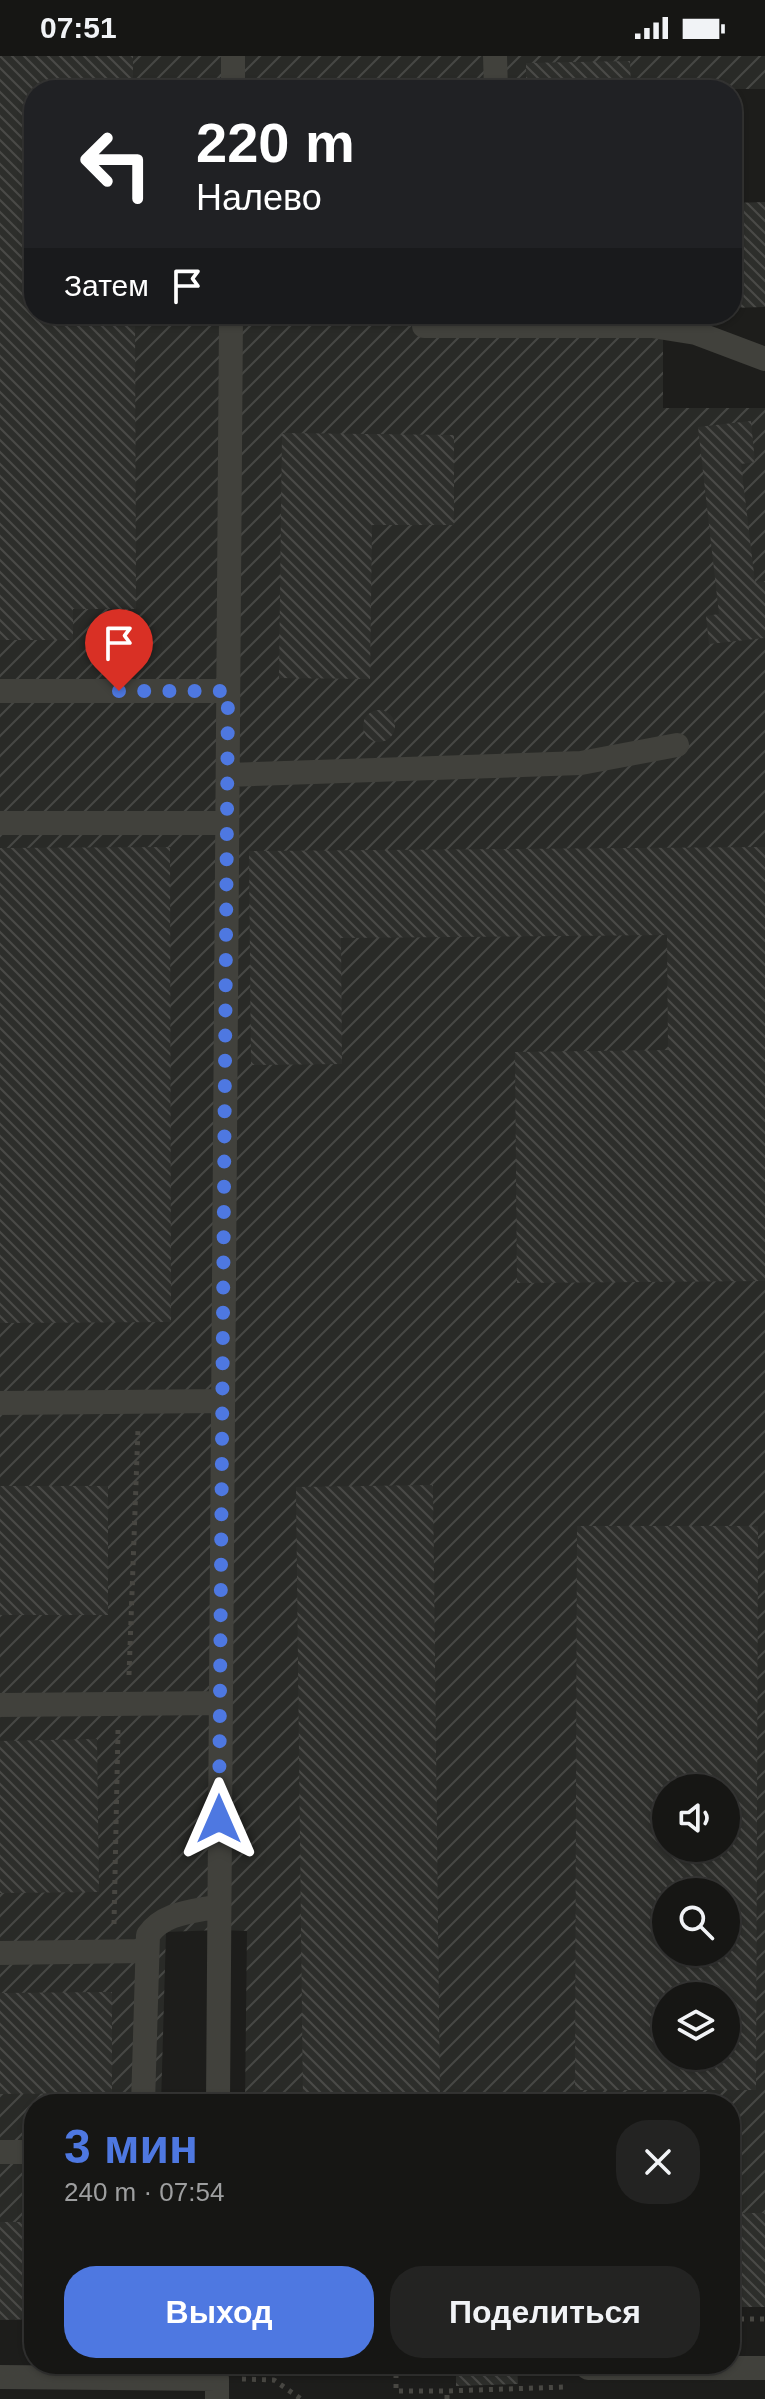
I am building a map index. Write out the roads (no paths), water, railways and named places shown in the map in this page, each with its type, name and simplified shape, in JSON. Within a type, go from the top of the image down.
[{"type":"lane","points":[[233,56],[233,80]]},
{"type":"lane","points":[[495,56],[496,80]]},
{"type":"lane","points":[[218,2094],[231,324]]},
{"type":"lane","points":[[424,326],[450,324]]},
{"type":"lane","points":[[602,324],[652,326],[696,333],[765,359]]},
{"type":"lane","points":[[0,691],[228,691]]},
{"type":"lane","points":[[228,775],[581,763],[677,745]]},
{"type":"lane","points":[[0,823],[227,823]]},
{"type":"lane","points":[[0,1403],[222,1401]]},
{"type":"lane","points":[[0,1705],[220,1703]]},
{"type":"lane","points":[[143,2094],[148,1935],[155,1925],[168,1916],[219,1906]]},
{"type":"lane","points":[[0,1953],[146,1951]]},
{"type":"lane","points":[[0,2152],[24,2152]]},
{"type":"lane","points":[[740,2368],[765,2368]]},
{"type":"lane","points":[[0,2377],[217,2381]]}]
